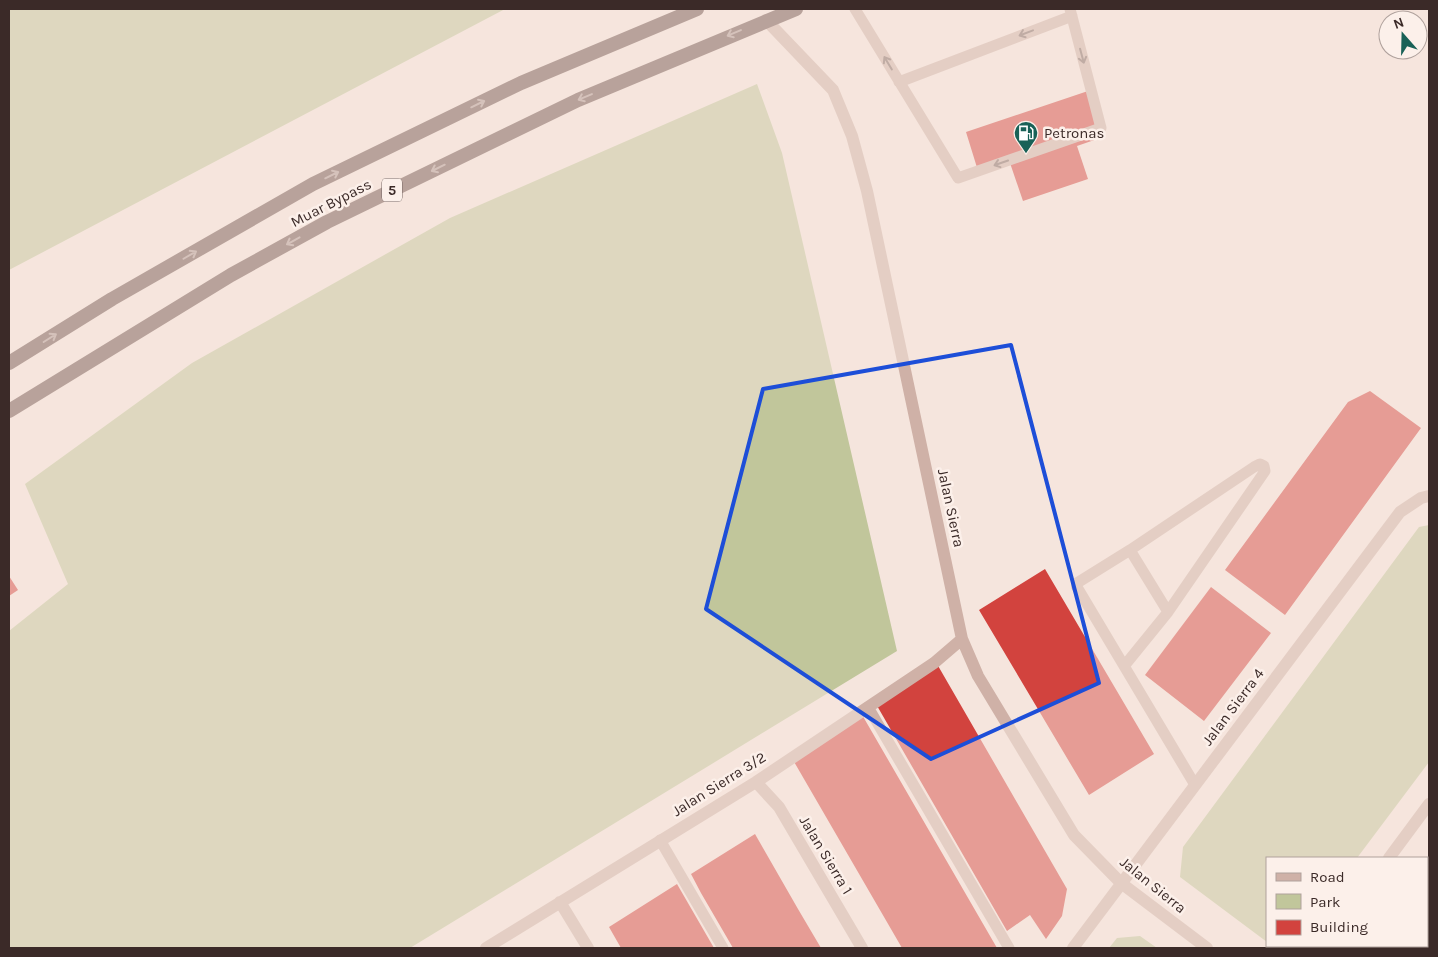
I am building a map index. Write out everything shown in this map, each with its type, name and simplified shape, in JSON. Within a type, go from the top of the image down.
[{"type":"highway","name":"Muar Bypass","points":[[9,363],[112,299],[313,184],[521,83],[696,9]]},
{"type":"highway","name":"Muar Bypass","points":[[9,411],[231,275],[327,222],[578,100],[796,9]]},
{"type":"street","name":"Jalan Sierra","points":[[766,20],[833,90],[852,136],[867,191],[962,639],[978,676],[1074,834],[1121,883],[1207,948]]},
{"type":"street","name":"Jalan Sierra 4","points":[[1073,948],[1400,512],[1421,498],[1429,496]]},
{"type":"street","name":"Jalan Sierra 3/2","points":[[486,948],[756,782],[934,663],[962,639]]},
{"type":"street","name":"Jalan Sierra 1","points":[[756,782],[779,807],[862,948]]},
{"type":"street","points":[[1390,857],[1429,804]]},
{"type":"street","points":[[560,902],[588,948]]},
{"type":"lane","points":[[855,9],[899,82],[958,178],[1101,128],[1071,12],[899,82]]},
{"type":"lane","points":[[1125,665],[1168,612],[1265,470],[1264,466],[1260,464],[1254,467],[1077,583],[1077,587],[1195,785]]},
{"type":"lane","points":[[1130,550],[1168,612]]},
{"type":"lane","points":[[868,706],[1009,948]]},
{"type":"lane","points":[[660,840],[723,948]]},
{"type":"highlighted area","points":[[1011,345],[1099,683],[931,759],[706,609],[763,389]]},
{"type":"green space","points":[[9,9],[505,9],[9,270]]},
{"type":"green space","points":[[757,84],[782,153],[897,651],[410,948],[9,948],[9,631],[68,584],[25,484],[192,363],[450,218]]},
{"type":"green space","points":[[1429,525],[1429,762],[1358,857],[1266,857],[1266,941],[1180,877],[1183,847],[1419,527]]},
{"type":"green space","points":[[1140,936],[1157,948],[1109,948],[1117,938]]},
{"type":"building","name":"Petronas","points":[[1088,91],[1103,137],[1077,146],[1088,179],[1023,201],[1010,163],[979,174],[966,132]]},
{"type":"building","points":[[1370,391],[1421,428],[1285,615],[1225,570],[1348,402]]},
{"type":"building","points":[[1045,569],[1154,754],[1089,795],[979,610]]},
{"type":"building","points":[[9,576],[18,590],[9,596]]},
{"type":"building","points":[[1211,587],[1271,633],[1204,721],[1145,675]]},
{"type":"building","points":[[937,664],[1067,889],[1062,916],[1046,939],[1030,915],[1007,931],[876,704]]},
{"type":"building","points":[[861,713],[997,948],[902,948],[793,760]]},
{"type":"building","points":[[755,834],[821,948],[733,948],[701,893],[691,874]]},
{"type":"building","points":[[1429,862],[1429,948],[1365,948],[1428,947]]},
{"type":"building","points":[[677,884],[714,948],[621,948],[609,927]]},
{"type":"place","name":"Petronas","points":[[1026,154]]}]
